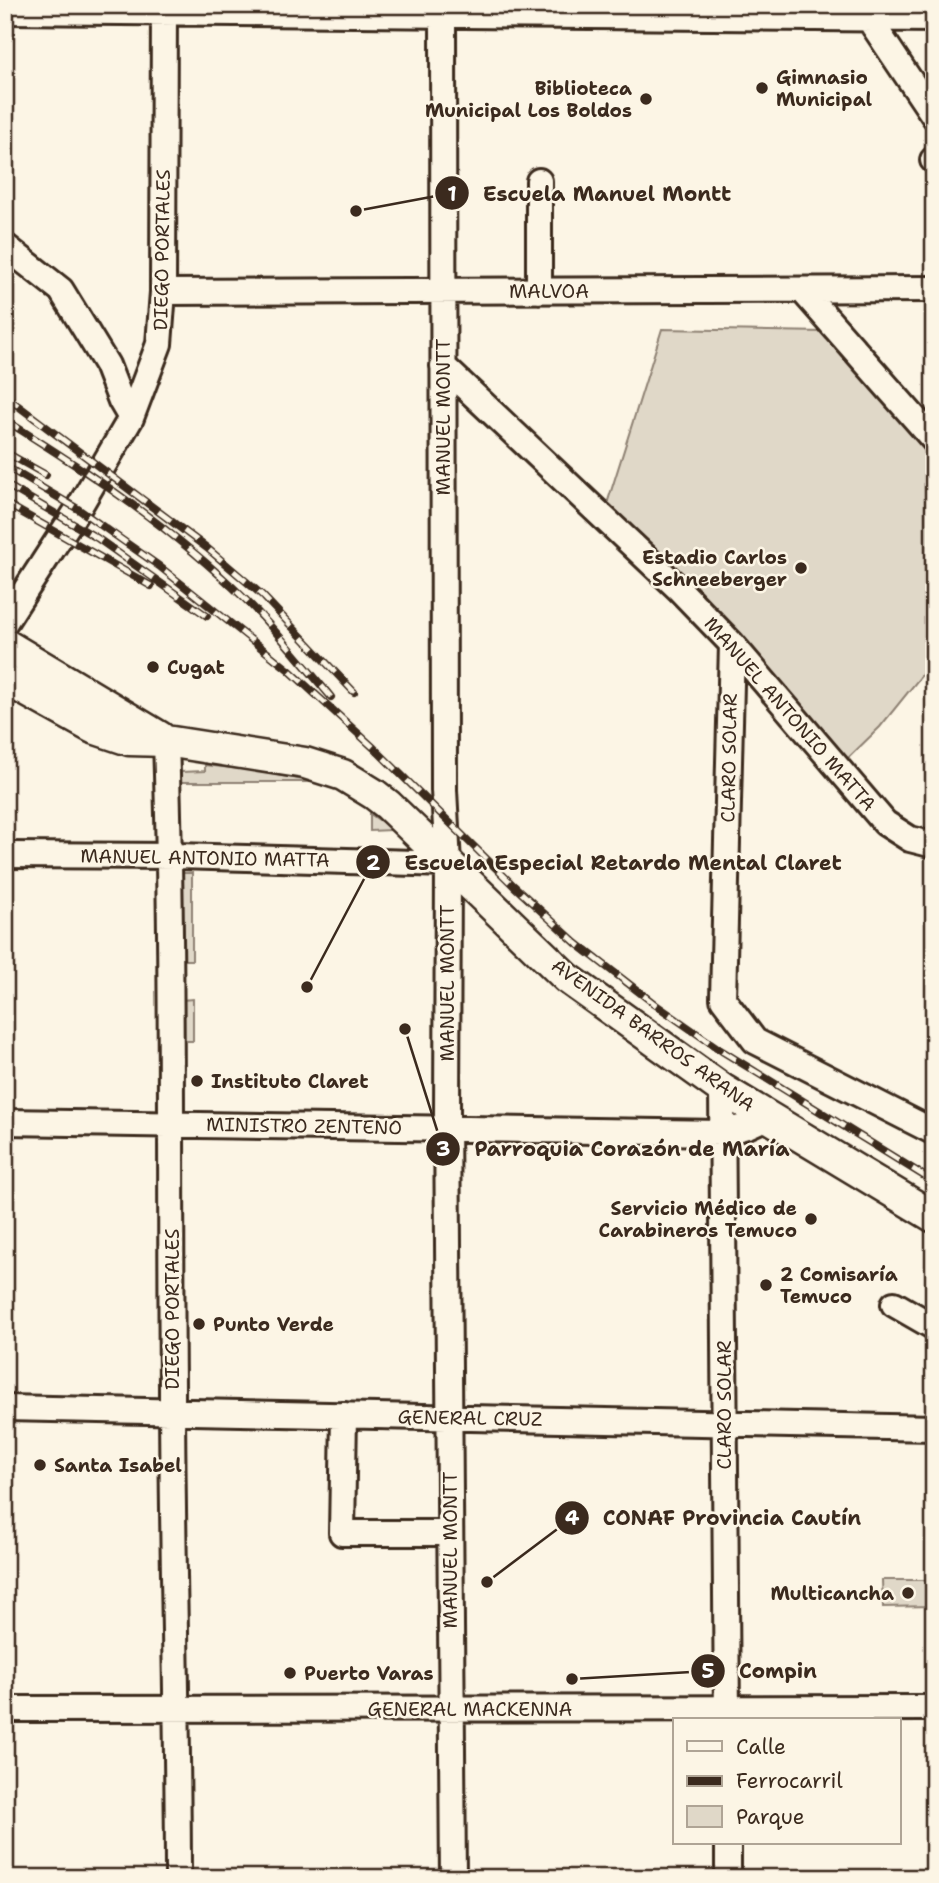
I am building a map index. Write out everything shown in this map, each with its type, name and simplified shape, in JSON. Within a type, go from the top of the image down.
[{"type":"main road","name":"AVENIDA BARROS ARANA","points":[[5,645],[166,741]]},
{"type":"main road","name":"AVENIDA BARROS ARANA","points":[[5,679],[93,728],[129,740],[166,741],[294,761],[343,775],[388,805],[567,978],[722,1089],[934,1217]]},
{"type":"street","name":"DIEGO PORTALES","points":[[5,622],[78,509],[131,418],[159,344],[163,292],[164,10]]},
{"type":"street","name":"MANUEL MONTT","points":[[443,10],[444,776],[448,864],[447,1128],[453,1878]]},
{"type":"street","points":[[5,11],[796,12],[869,19],[934,19]]},
{"type":"street","points":[[869,19],[934,116]]},
{"type":"street","points":[[539,181],[539,291]]},
{"type":"street","points":[[5,246],[61,290],[107,365],[131,418]]},
{"type":"street","name":"MALVOA","points":[[163,292],[934,289]]},
{"type":"street","points":[[802,290],[934,440]]},
{"type":"street","name":"MANUEL ANTONIO MATTA","points":[[443,366],[609,521],[732,643],[885,822],[910,839],[934,845]]},
{"type":"street","name":"CLARO SOLAR","points":[[732,643],[723,999],[755,1041],[934,1132]]},
{"type":"street","name":"DIEGO PORTALES","points":[[166,741],[170,857],[172,1412],[178,1709],[178,1878]]},
{"type":"street","name":"MANUEL ANTONIO MATTA","points":[[5,855],[448,864]]},
{"type":"street","name":"CLARO SOLAR","points":[[722,1089],[727,1714]]},
{"type":"street","name":"MINISTRO ZENTENO","points":[[5,1122],[722,1133],[767,1117]]},
{"type":"street","points":[[894,1304],[934,1327]]},
{"type":"street","name":"GENERAL CRUZ","points":[[5,1408],[934,1428]]},
{"type":"street","points":[[344,1415],[342,1533],[450,1533]]},
{"type":"street","name":"GENERAL MACKENNA","points":[[5,1709],[452,1709],[727,1714],[934,1708]]},
{"type":"street","points":[[728,1844],[728,1878]]},
{"type":"green space","name":"Estadio Carlos Schneeberger","points":[[662,329],[826,332],[934,454],[934,660],[880,727],[842,764],[731,633],[607,504]]},
{"type":"green space","points":[[205,765],[315,782],[181,782],[181,772],[205,771]]},
{"type":"green space","points":[[370,814],[391,828],[391,830],[370,831]]},
{"type":"green space","points":[[183,873],[192,873],[192,960],[182,960]]},
{"type":"green space","points":[[193,999],[193,1041],[181,1041],[181,1000]]},
{"type":"green space","name":"Multicancha","points":[[882,1580],[934,1580],[934,1606],[883,1607]]},
{"type":"railway","points":[[5,396],[207,548],[262,595],[354,692]]},
{"type":"railway","points":[[5,420],[100,482],[190,549],[257,611],[331,697]]},
{"type":"railway","points":[[5,452],[46,475]]},
{"type":"railway","points":[[5,466],[78,509],[159,566],[289,670],[576,943],[656,1005],[722,1051],[934,1182]]},
{"type":"railway","points":[[5,484],[97,538],[207,616]]},
{"type":"railway","points":[[5,503],[151,586]]},
{"type":"place","name":"Gimnasio Municipal","points":[[762,88]]},
{"type":"place","name":"Biblioteca Municipal Los Boldos","points":[[646,99]]},
{"type":"place","name":"Escuela Manuel Montt","points":[[356,211]]},
{"type":"place","name":"Estadio Carlos Schneeberger","points":[[801,568]]},
{"type":"place","name":"Cugat","points":[[153,667]]},
{"type":"place","name":"Escuela Especial Retardo Mental Claret","points":[[307,987]]},
{"type":"place","name":"Parroquia Corazón de María","points":[[405,1029]]},
{"type":"place","name":"Instituto Claret","points":[[197,1081]]},
{"type":"place","name":"Servicio Médico de Carabineros Temuco","points":[[811,1219]]},
{"type":"place","name":"2 Comisaría Temuco","points":[[766,1285]]},
{"type":"place","name":"Punto Verde","points":[[199,1324]]},
{"type":"place","name":"Santa Isabel","points":[[40,1465]]},
{"type":"place","name":"CONAF Provincia Cautín","points":[[487,1582]]},
{"type":"place","name":"Multicancha","points":[[908,1593]]},
{"type":"place","name":"Puerto Varas","points":[[290,1673]]},
{"type":"place","name":"Compin","points":[[572,1679]]}]
